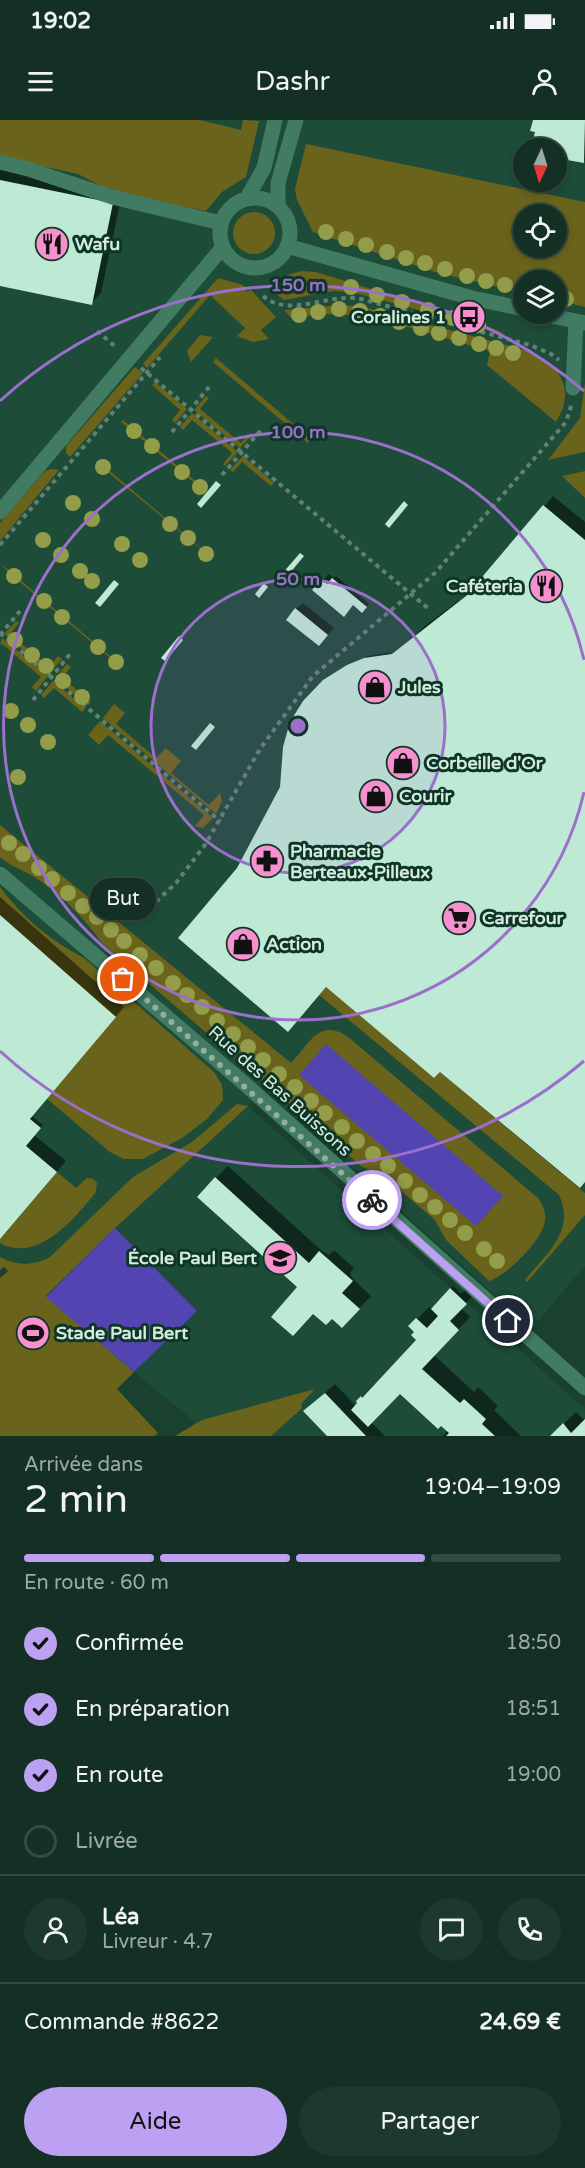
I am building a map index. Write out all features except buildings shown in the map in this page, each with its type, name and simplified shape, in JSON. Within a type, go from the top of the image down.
[{"type":"street","points":[[247,198],[261,175],[275,120]]},
{"type":"street","points":[[278,206],[263,198],[247,198],[232,206],[221,223],[219,233],[223,247],[237,263],[253,268],[272,264],[287,246],[290,227],[278,206],[278,183],[296,120]]},
{"type":"street","points":[[0,162],[28,168],[112,197],[221,223]]},
{"type":"street","points":[[287,246],[513,306]]},
{"type":"street","points":[[0,512],[223,247]]},
{"type":"street","points":[[573,388],[581,322]]},
{"type":"street","name":"Rue des Bas Buissons","points":[[0,874],[246,1085],[585,1388]]},
{"type":"path","points":[[143,914],[176,883],[220,821],[260,749],[313,676],[411,594],[466,539],[566,422],[572,408],[573,388],[568,373],[558,360],[530,345],[354,297],[282,306],[263,296]]},
{"type":"path","points":[[97,331],[430,610]]},
{"type":"path","points":[[0,545],[160,357]]},
{"type":"path","points":[[172,432],[209,387]]},
{"type":"path","points":[[222,475],[261,430]]},
{"type":"path","points":[[20,611],[0,634],[220,821]]},
{"type":"path","points":[[33,700],[70,654]]},
{"type":"shaded area","points":[[0,120],[585,120],[585,1266],[532,1328],[264,1089],[248,1106],[585,1409],[585,1436],[181,1436],[195,1422],[134,1372],[197,1311],[115,1228],[70,1241],[50,1257],[33,1264],[14,1263],[0,1257]]},
{"type":"shaded area","points":[[0,120],[200,120],[241,130],[243,120],[259,121],[246,177],[222,192],[206,211],[115,193],[78,174],[0,157]]},
{"type":"shaded area","points":[[306,144],[513,187],[513,192],[537,192],[585,202],[585,307],[567,302],[567,270],[513,270],[513,291],[435,272],[313,232],[297,200],[295,189]]},
{"type":"shaded area","points":[[254,212],[262,213],[269,218],[274,225],[274,241],[269,248],[262,253],[254,254],[246,253],[239,248],[234,241],[233,233],[234,225],[239,218],[246,213]]},
{"type":"shaded area","points":[[302,271],[316,272],[478,322],[506,334],[352,292],[334,291],[284,300],[272,291],[273,284],[290,274]]},
{"type":"shaded area","points":[[218,278],[243,285],[247,292],[251,290],[276,317],[261,330],[269,339],[253,342],[237,336],[245,328],[210,295],[147,368],[143,364]]},
{"type":"shaded area","points":[[339,305],[359,306],[533,354],[553,367],[564,386],[565,397],[556,422],[487,365],[490,351],[392,323],[341,315],[316,315],[292,319],[284,310]]},
{"type":"shaded area","points":[[200,335],[213,337],[191,362],[187,351]]},
{"type":"shaded area","points":[[216,358],[311,439],[308,443],[213,362]]},
{"type":"shaded area","points":[[135,367],[143,373],[70,457],[66,453],[66,446]]},
{"type":"shaded area","points":[[155,382],[187,409],[175,423],[172,420],[180,410],[152,385]]},
{"type":"shaded area","points":[[585,383],[585,452],[548,460],[580,418]]},
{"type":"shaded area","points":[[206,396],[209,398],[200,409],[241,443],[250,433],[252,435],[240,448],[194,410]]},
{"type":"shaded area","points":[[192,413],[238,452],[225,466],[223,464],[232,453],[192,420],[183,430],[180,427]]},
{"type":"shaded area","points":[[123,420],[206,490],[205,492],[121,422]]},
{"type":"shaded area","points":[[243,456],[274,483],[271,486],[242,462],[233,472],[230,470]]},
{"type":"shaded area","points":[[99,462],[208,554],[212,558],[110,474]]},
{"type":"shaded area","points":[[59,470],[0,541],[0,523],[45,471]]},
{"type":"shaded area","points":[[585,471],[585,498],[562,476]]},
{"type":"shaded area","points":[[0,563],[122,666],[8,572]]},
{"type":"shaded area","points":[[16,621],[19,623],[10,634],[49,667],[58,656],[62,659],[50,673],[4,634]]},
{"type":"shaded area","points":[[2,638],[48,676],[36,691],[32,687],[41,677],[2,644],[0,645]]},
{"type":"shaded area","points":[[67,664],[71,667],[62,677],[91,702],[88,705],[55,678]]},
{"type":"shaded area","points":[[53,681],[85,708],[82,712],[54,688],[44,698],[41,695]]},
{"type":"shaded area","points":[[114,704],[125,713],[116,724],[156,758],[166,748],[181,761],[171,773],[209,805],[220,793],[222,801],[216,814],[103,718]]},
{"type":"shaded area","points":[[100,721],[213,818],[203,828],[195,826],[204,815],[108,735],[99,745],[88,735]]},
{"type":"shaded area","points":[[0,825],[291,1063],[321,1032],[337,1031],[347,1036],[538,1198],[544,1211],[545,1221],[536,1241],[513,1266],[489,1281],[446,1240],[435,1220],[387,1179],[361,1166],[102,943],[63,899],[36,878],[0,857]]},
{"type":"shaded area","points":[[0,887],[38,927],[60,944],[84,958],[214,1072],[222,1085],[223,1100],[207,1119],[182,1138],[143,1159],[124,1159],[110,1152],[47,1099],[0,915]]},
{"type":"shaded area","points":[[326,987],[434,1078],[440,1072],[585,1193],[585,1215],[527,1282],[525,1280],[549,1251],[561,1231],[564,1220],[559,1195],[319,995]]},
{"type":"shaded area","points":[[326,1044],[503,1196],[476,1226],[299,1075]]},
{"type":"shaded area","name":"Stade Paul Bert","points":[[237,1104],[248,1106],[115,1228],[46,1296],[134,1372],[117,1389],[158,1433],[155,1436],[0,1436],[0,1278],[8,1271],[4,1267],[0,1270],[0,1257],[25,1264],[50,1257],[133,1177],[192,1142]]},
{"type":"shaded area","points":[[57,1172],[76,1188],[87,1178],[93,1179],[97,1183],[96,1192],[66,1225],[42,1243],[28,1248],[14,1248],[0,1243],[0,1239]]},
{"type":"shaded area","points":[[115,1228],[197,1311],[134,1372],[46,1297]]},
{"type":"shaded area","points":[[315,1389],[301,1404],[302,1408],[271,1436],[175,1436],[202,1420]]},
{"type":"way so far","points":[[123,979],[246,1085],[372,1200]]},
{"type":"place","name":"Wafu","points":[[52,244]]},
{"type":"place","name":"Coralines 1","points":[[469,317]]},
{"type":"place","name":"Caféteria","points":[[546,586]]},
{"type":"place","name":"Jules","points":[[375,687]]},
{"type":"place","name":"Corbeille d'Or","points":[[403,763]]},
{"type":"place","name":"Courir","points":[[376,796]]},
{"type":"place","name":"Pharmacie Berteaux-Pilleux","points":[[267,861]]},
{"type":"place","name":"Carrefour","points":[[459,918]]},
{"type":"place","name":"Action","points":[[243,944]]},
{"type":"place","name":"But","points":[[123,979]]},
{"type":"place","name":"École Paul Bert","points":[[280,1258]]},
{"type":"place","name":"Stade Paul Bert","points":[[33,1333]]},
{"type":"route","points":[[372,1200],[508,1321]]}]
